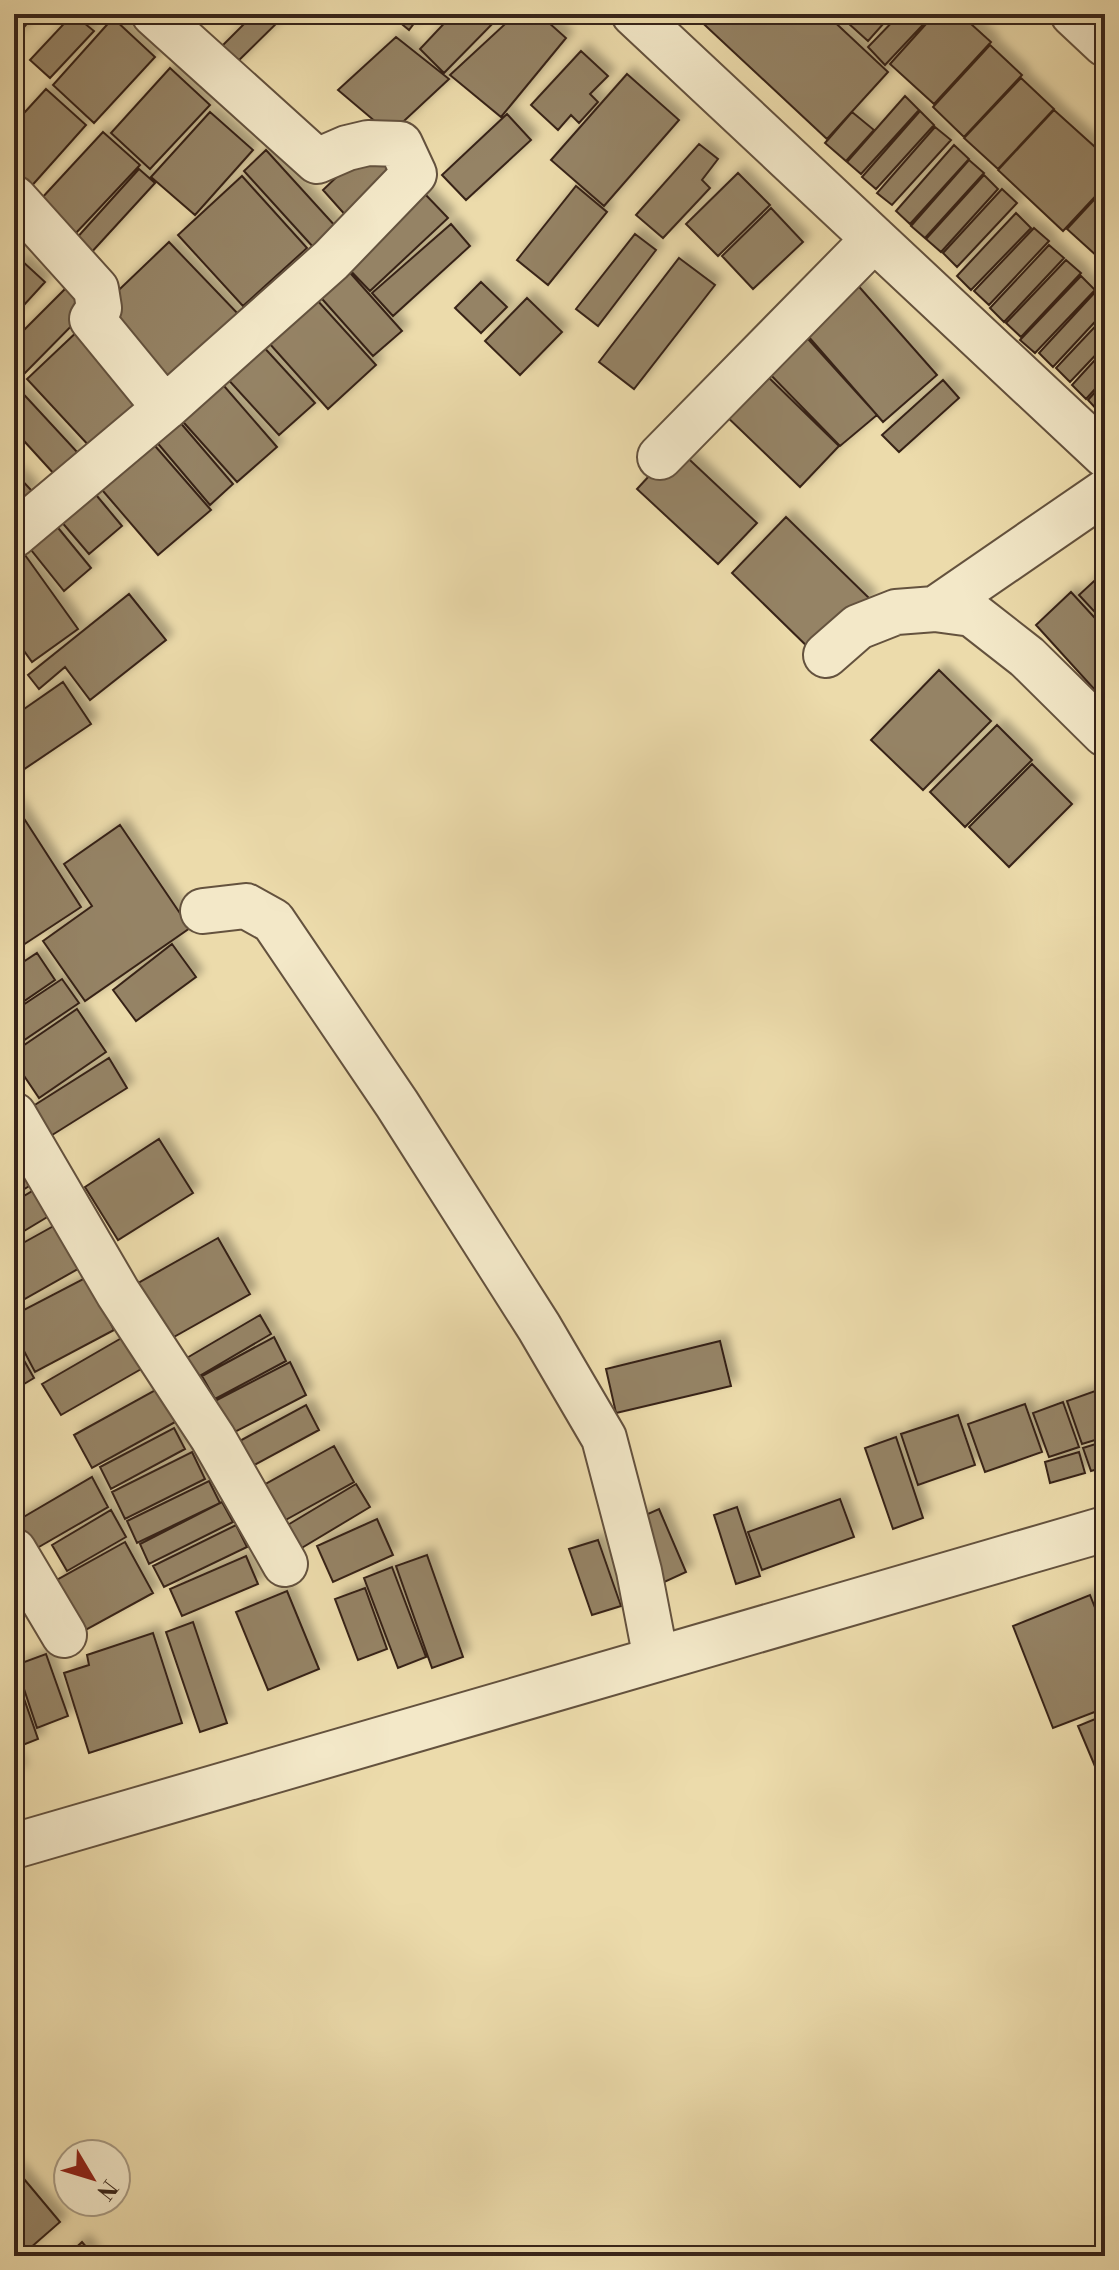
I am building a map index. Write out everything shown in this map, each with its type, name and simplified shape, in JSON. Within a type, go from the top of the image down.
[{"type":"street","points":[[14,535],[165,408],[331,260],[414,174],[400,144],[368,143],[317,161],[154,14]]},
{"type":"street","points":[[634,14],[1105,455]]},
{"type":"street","points":[[1073,14],[1105,44]]},
{"type":"street","points":[[14,198],[96,289],[99,308],[92,319],[165,408]]},
{"type":"street","points":[[660,457],[874,239]]},
{"type":"street","points":[[935,609],[1105,492]]},
{"type":"street","points":[[826,655],[858,627],[896,612],[935,609],[972,614],[1027,657],[1105,734]]},
{"type":"street","points":[[203,911],[246,906],[273,921],[397,1104],[539,1327],[604,1438],[639,1571],[656,1659]]},
{"type":"street","points":[[14,1115],[118,1293],[213,1438],[285,1564]]},
{"type":"street","points":[[14,1846],[1105,1529]]},
{"type":"street","points":[[14,1551],[64,1635]]},
{"type":"building","points":[[14,14],[35,14],[15,38],[14,38]]},
{"type":"building","points":[[73,14],[94,31],[50,78],[30,60]]},
{"type":"building","points":[[169,14],[205,14],[189,32]]},
{"type":"building","points":[[254,14],[286,14],[231,68],[216,52]]},
{"type":"building","points":[[421,14],[409,30],[392,16]]},
{"type":"building","points":[[453,14],[502,14],[444,73],[420,49]]},
{"type":"building","points":[[516,14],[539,14],[566,38],[501,117],[450,75]]},
{"type":"building","points":[[693,14],[826,14],[888,72],[827,139]]},
{"type":"building","points":[[838,14],[892,14],[868,41]]},
{"type":"building","points":[[900,14],[933,14],[885,65],[868,47]]},
{"type":"building","points":[[935,14],[960,14],[991,42],[934,104],[890,64]]},
{"type":"building","points":[[113,18],[155,57],[94,123],[53,85]]},
{"type":"building","points":[[396,37],[449,79],[390,134],[338,90]]},
{"type":"building","points":[[990,45],[1022,75],[964,137],[933,107]]},
{"type":"building","points":[[581,51],[608,76],[590,94],[598,102],[579,123],[571,115],[558,130],[531,105]]},
{"type":"building","points":[[170,68],[210,105],[150,169],[111,133]]},
{"type":"building","points":[[627,74],[679,120],[604,206],[551,160]]},
{"type":"building","points":[[1021,78],[1054,109],[998,169],[964,138]]},
{"type":"building","points":[[46,89],[86,125],[28,190],[14,178],[14,124]]},
{"type":"building","points":[[905,96],[919,110],[861,174],[847,162]]},
{"type":"building","points":[[1054,110],[1105,156],[1105,186],[1063,231],[998,170]]},
{"type":"building","points":[[920,111],[934,125],[876,189],[862,177]]},
{"type":"building","points":[[210,112],[253,150],[195,215],[151,177]]},
{"type":"building","points":[[852,112],[874,130],[846,161],[825,143]]},
{"type":"building","points":[[507,114],[531,140],[466,200],[442,175]]},
{"type":"building","points":[[935,127],[951,140],[892,205],[877,193]]},
{"type":"building","points":[[103,132],[140,165],[76,233],[40,200]]},
{"type":"building","points":[[699,144],[718,159],[702,180],[710,188],[663,238],[636,215]]},
{"type":"building","points":[[954,145],[969,159],[910,224],[896,211]]},
{"type":"building","points":[[368,147],[394,175],[348,218],[323,190]]},
{"type":"building","points":[[266,150],[337,228],[314,248],[244,171]]},
{"type":"building","points":[[969,160],[984,173],[925,238],[911,226]]},
{"type":"building","points":[[139,169],[155,183],[89,255],[74,241]]},
{"type":"building","points":[[738,173],[770,205],[718,256],[686,224]]},
{"type":"building","points":[[984,175],[998,189],[941,252],[926,239]]},
{"type":"building","points":[[242,176],[307,248],[243,306],[178,235]]},
{"type":"building","points":[[576,186],[607,212],[548,285],[517,260]]},
{"type":"building","points":[[1105,188],[1105,249],[1098,257],[1067,229]]},
{"type":"building","points":[[1002,189],[1017,203],[957,267],[943,253]]},
{"type":"building","points":[[423,192],[448,218],[370,291],[345,265]]},
{"type":"building","points":[[771,208],[803,242],[753,289],[722,256]]},
{"type":"building","points":[[1016,213],[1031,228],[971,290],[957,276]]},
{"type":"building","points":[[451,224],[470,246],[393,316],[372,293]]},
{"type":"building","points":[[1034,228],[1049,241],[989,305],[974,291]]},
{"type":"building","points":[[635,234],[656,250],[598,326],[576,309]]},
{"type":"building","points":[[169,242],[241,317],[172,382],[101,307]]},
{"type":"building","points":[[14,243],[22,251],[14,259]]},
{"type":"building","points":[[1049,245],[1064,258],[1004,322],[990,308]]},
{"type":"building","points":[[679,258],[715,285],[634,389],[599,362]]},
{"type":"building","points":[[21,260],[45,282],[14,316],[14,268]]},
{"type":"building","points":[[1066,260],[1081,273],[1021,337],[1006,323]]},
{"type":"building","points":[[344,266],[402,331],[373,356],[315,291]]},
{"type":"building","points":[[1081,276],[1095,290],[1035,353],[1020,340]]},
{"type":"building","points":[[854,281],[937,375],[883,422],[801,328]]},
{"type":"building","points":[[481,282],[507,307],[481,333],[455,308]]},
{"type":"building","points":[[70,284],[91,306],[24,374],[14,363],[14,340]]},
{"type":"building","points":[[1098,289],[1105,297],[1105,311],[1053,367],[1039,353]]},
{"type":"building","points":[[527,298],[562,332],[520,375],[485,341]]},
{"type":"building","points":[[317,300],[376,365],[328,409],[269,343]]},
{"type":"building","points":[[1105,316],[1105,345],[1070,382],[1056,368]]},
{"type":"building","points":[[82,327],[148,398],[92,449],[27,379]]},
{"type":"building","points":[[799,329],[877,415],[840,446],[763,367]]},
{"type":"building","points":[[260,343],[315,403],[279,435],[224,375]]},
{"type":"building","points":[[1105,349],[1105,378],[1086,399],[1072,385]]},
{"type":"building","points":[[763,372],[839,446],[800,487],[722,412]]},
{"type":"building","points":[[218,379],[277,447],[237,482],[177,415]]},
{"type":"building","points":[[943,380],[959,398],[899,452],[882,435]]},
{"type":"building","points":[[1105,381],[1105,410],[1101,414],[1088,400]]},
{"type":"building","points":[[16,386],[78,453],[55,475],[14,430]]},
{"type":"building","points":[[172,413],[233,484],[210,505],[149,433]]},
{"type":"building","points":[[149,439],[211,510],[158,555],[97,484]]},
{"type":"building","points":[[676,447],[757,523],[718,564],[637,489]]},
{"type":"building","points":[[14,472],[32,491],[14,509]]},
{"type":"building","points":[[87,484],[122,526],[89,554],[54,513]]},
{"type":"building","points":[[786,517],[870,599],[816,655],[732,573]]},
{"type":"building","points":[[50,518],[91,568],[64,591],[24,541]]},
{"type":"building","points":[[20,548],[78,629],[32,662],[14,637],[14,553]]},
{"type":"building","points":[[1105,571],[1105,623],[1079,595]]},
{"type":"building","points":[[1071,592],[1105,629],[1105,681],[1095,690],[1036,625]]},
{"type":"building","points":[[129,594],[166,640],[90,700],[65,667],[39,689],[28,675]]},
{"type":"building","points":[[939,670],[991,721],[923,790],[871,740]]},
{"type":"building","points":[[63,682],[91,724],[14,776],[14,716]]},
{"type":"building","points":[[997,725],[1032,760],[965,827],[930,792]]},
{"type":"building","points":[[1032,764],[1072,804],[1009,867],[969,827]]},
{"type":"building","points":[[14,803],[81,907],[14,951]]},
{"type":"building","points":[[120,825],[190,928],[85,1001],[43,941],[92,906],[64,864]]},
{"type":"building","points":[[172,944],[196,977],[136,1021],[113,990]]},
{"type":"building","points":[[37,953],[55,980],[14,1008],[14,968]]},
{"type":"building","points":[[62,979],[79,1003],[14,1047],[14,1011]]},
{"type":"building","points":[[77,1009],[106,1052],[39,1098],[14,1061],[14,1052]]},
{"type":"building","points":[[109,1058],[127,1088],[49,1137],[30,1108]]},
{"type":"building","points":[[159,1139],[193,1193],[118,1240],[85,1187]]},
{"type":"building","points":[[24,1158],[38,1181],[14,1195],[14,1164]]},
{"type":"building","points":[[39,1187],[54,1213],[14,1237],[14,1202]]},
{"type":"building","points":[[59,1223],[83,1266],[14,1305],[14,1248]]},
{"type":"building","points":[[218,1238],[250,1294],[165,1342],[133,1286]]},
{"type":"building","points":[[87,1277],[114,1330],[35,1372],[14,1332],[14,1315]]},
{"type":"building","points":[[260,1315],[271,1334],[196,1378],[185,1359]]},
{"type":"building","points":[[125,1336],[143,1368],[61,1415],[42,1384]]},
{"type":"building","points":[[274,1337],[286,1361],[215,1399],[202,1376]]},
{"type":"building","points":[[720,1341],[731,1386],[616,1413],[606,1369]]},
{"type":"building","points":[[14,1343],[34,1378],[14,1390]]},
{"type":"building","points":[[290,1362],[306,1395],[227,1436],[211,1403]]},
{"type":"building","points":[[159,1388],[177,1421],[92,1468],[74,1435]]},
{"type":"building","points":[[1098,1390],[1105,1413],[1105,1437],[1082,1444],[1067,1401]]},
{"type":"building","points":[[1063,1402],[1079,1447],[1049,1457],[1033,1413]]},
{"type":"building","points":[[1025,1404],[1042,1452],[985,1472],[968,1424]]},
{"type":"building","points":[[306,1405],[319,1430],[249,1468],[236,1443]]},
{"type":"building","points":[[958,1415],[975,1465],[918,1485],[901,1434]]},
{"type":"building","points":[[174,1428],[185,1449],[111,1489],[100,1467]]},
{"type":"building","points":[[896,1437],[923,1518],[893,1529],[865,1448]]},
{"type":"building","points":[[1105,1441],[1105,1467],[1091,1471],[1083,1448]]},
{"type":"building","points":[[334,1446],[354,1482],[282,1522],[262,1486]]},
{"type":"building","points":[[192,1452],[205,1479],[125,1519],[112,1492]]},
{"type":"building","points":[[1079,1452],[1085,1473],[1050,1483],[1045,1462]]},
{"type":"building","points":[[92,1477],[108,1507],[32,1551],[15,1522]]},
{"type":"building","points":[[209,1481],[220,1503],[137,1543],[127,1521]]},
{"type":"building","points":[[356,1484],[370,1507],[295,1552],[281,1529]]},
{"type":"building","points":[[840,1499],[854,1537],[762,1570],[748,1532]]},
{"type":"building","points":[[222,1502],[233,1522],[149,1564],[140,1544]]},
{"type":"building","points":[[737,1507],[760,1576],[736,1584],[714,1515]]},
{"type":"building","points":[[659,1509],[686,1572],[660,1584],[632,1521]]},
{"type":"building","points":[[111,1510],[126,1537],[67,1571],[52,1545]]},
{"type":"building","points":[[377,1519],[393,1555],[333,1582],[317,1546]]},
{"type":"building","points":[[236,1525],[247,1547],[164,1587],[153,1566]]},
{"type":"building","points":[[598,1540],[621,1606],[592,1615],[569,1549]]},
{"type":"building","points":[[125,1542],[153,1593],[82,1632],[55,1581]]},
{"type":"building","points":[[427,1555],[463,1657],[432,1668],[396,1566]]},
{"type":"building","points":[[246,1556],[258,1584],[182,1616],[170,1589]]},
{"type":"building","points":[[392,1567],[426,1657],[398,1668],[364,1578]]},
{"type":"building","points":[[365,1588],[387,1649],[358,1660],[335,1599]]},
{"type":"building","points":[[287,1591],[319,1669],[268,1690],[236,1612]]},
{"type":"building","points":[[1090,1595],[1105,1633],[1105,1708],[1053,1728],[1013,1626]]},
{"type":"building","points":[[193,1622],[227,1723],[200,1732],[166,1632]]},
{"type":"building","points":[[153,1633],[182,1723],[89,1753],[64,1673],[89,1665],[87,1655]]},
{"type":"building","points":[[46,1654],[68,1716],[37,1728],[16,1665]]},
{"type":"building","points":[[20,1687],[38,1739],[15,1748],[14,1689]]},
{"type":"building","points":[[1105,1715],[1105,1790],[1078,1726]]},
{"type":"building","points":[[14,1754],[20,1772],[14,1774]]},
{"type":"building","points":[[14,2167],[52,2212],[52,2218],[60,2222],[21,2256],[14,2256]]},
{"type":"building","points":[[82,2242],[94,2256],[67,2256]]}]
